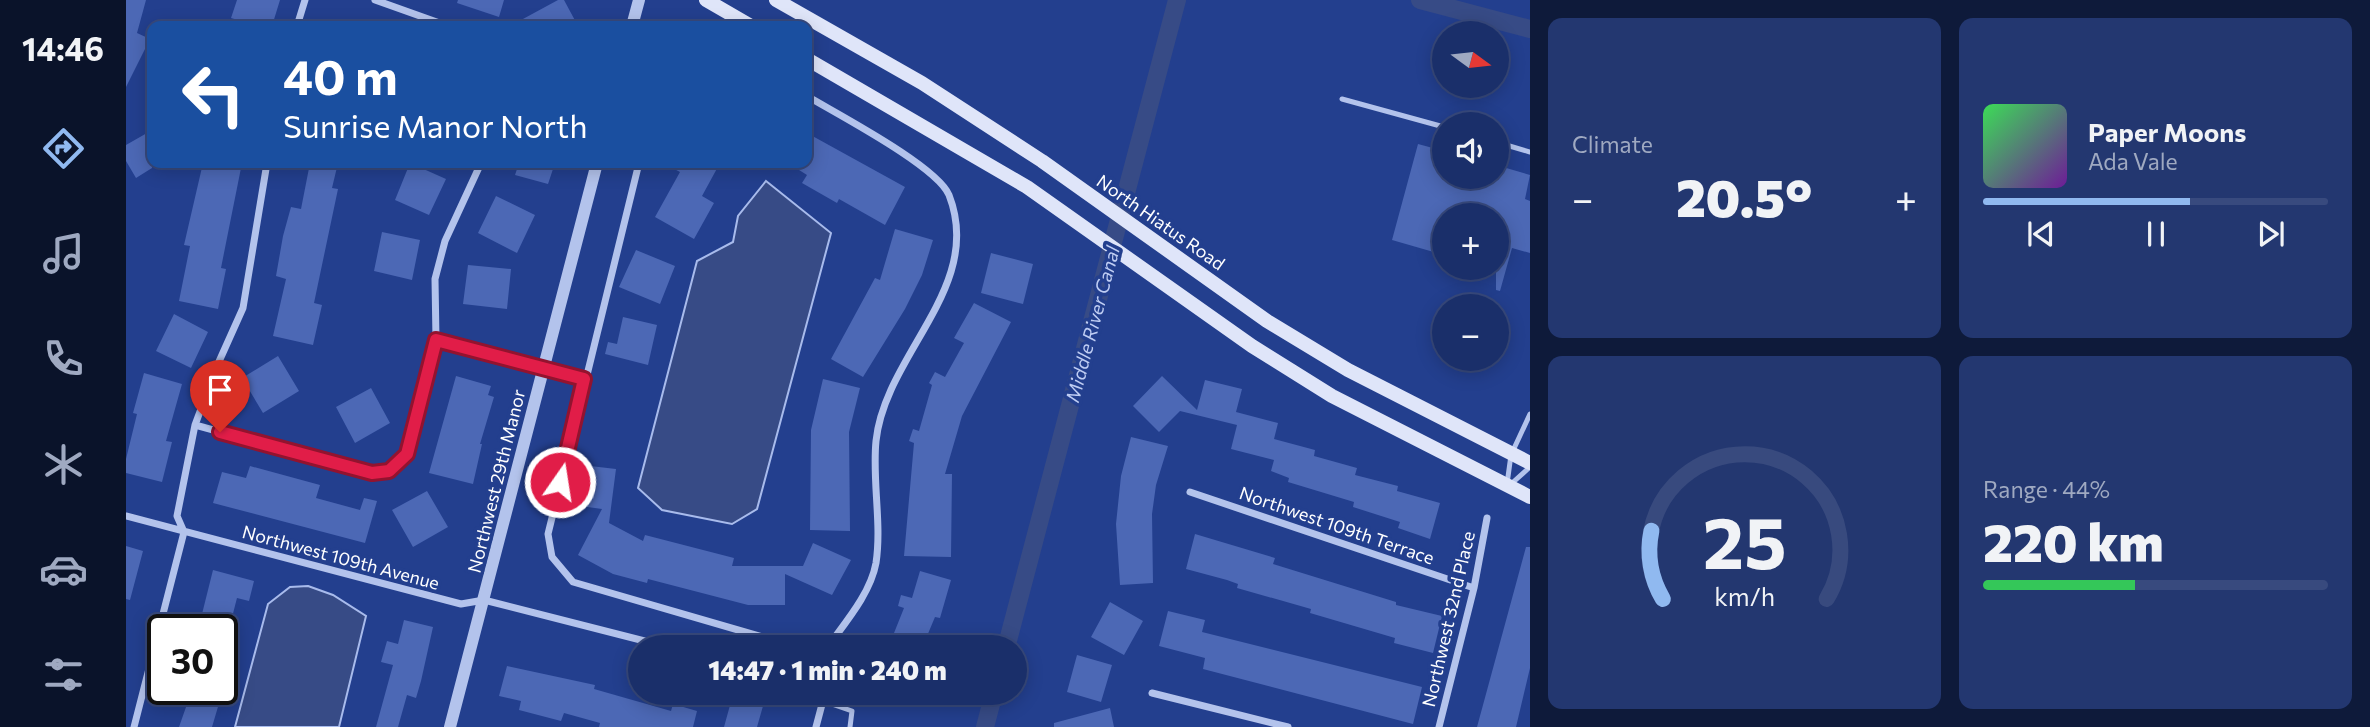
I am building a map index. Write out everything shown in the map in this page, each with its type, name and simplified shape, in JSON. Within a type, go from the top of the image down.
[{"type":"main road","points":[[706,0],[742,21]]},
{"type":"main road","name":"North Hiatus Road","points":[[776,0],[922,83],[1088,194],[1267,321],[1348,370],[1530,465]]},
{"type":"main road","points":[[812,62],[1027,187],[1252,346],[1332,396],[1507,488],[1530,497]]},
{"type":"street","points":[[299,21],[305,0]]},
{"type":"street","points":[[375,0],[434,21]]},
{"type":"street","points":[[633,21],[639,0]]},
{"type":"street","points":[[812,99],[930,171],[948,192],[957,227],[955,258],[943,296],[892,384],[876,439],[876,564],[858,606],[838,635]]},
{"type":"street","points":[[134,727],[184,533],[177,516],[195,425],[243,308],[266,168]]},
{"type":"street","points":[[195,425],[372,473],[389,471],[407,454],[436,340],[435,279],[445,241],[479,168]]},
{"type":"street","name":"Northwest 29th Manor","points":[[450,727],[596,168]]},
{"type":"street","points":[[638,168],[548,534],[552,557],[573,582],[755,635]]},
{"type":"street","points":[[436,340],[584,379]]},
{"type":"street","name":"Northwest 109th Terrace","points":[[1190,492],[1474,589]]},
{"type":"street","name":"Northwest 109th Avenue","points":[[126,516],[461,604],[484,600],[628,637]]},
{"type":"street","name":"Northwest 32nd Place","points":[[1439,727],[1474,589],[1487,518]]},
{"type":"street","points":[[1152,693],[1288,727]]},
{"type":"street","points":[[816,727],[822,705]]},
{"type":"lane","points":[[1342,99],[1432,124]]},
{"type":"lane","points":[[1509,146],[1530,152]]},
{"type":"lane","points":[[1507,488],[1511,455],[1530,414]]},
{"type":"lane","points":[[1507,488],[1530,465]]},
{"type":"lane","points":[[840,705],[852,711],[850,727]]},
{"type":"water","points":[[766,181],[831,233],[757,509],[732,524],[662,510],[638,488],[697,261],[733,242],[738,216]]},
{"type":"water","points":[[308,586],[333,595],[366,616],[339,727],[235,727],[268,604],[290,587]]},
{"type":"building","points":[[126,0],[146,0],[137,33],[147,38],[147,45],[126,87]]},
{"type":"building","points":[[237,0],[280,0],[274,21],[242,21],[231,18]]},
{"type":"building","points":[[458,0],[504,0],[499,17],[457,3]]},
{"type":"building","points":[[558,0],[564,0],[575,21],[519,21]]},
{"type":"building","points":[[147,133],[147,168],[152,168],[136,178],[126,161],[126,145]]},
{"type":"building","points":[[812,136],[905,187],[885,225],[839,199],[837,203],[802,183],[807,175],[796,168],[812,168]]},
{"type":"building","points":[[1418,144],[1432,148],[1432,189],[1509,189],[1509,169],[1530,175],[1525,199],[1530,201],[1530,253],[1512,248],[1509,259],[1509,203],[1432,203],[1432,252],[1392,240]]},
{"type":"building","points":[[202,168],[241,168],[221,268],[226,269],[218,309],[179,301],[190,246],[184,245]]},
{"type":"building","points":[[309,168],[337,168],[332,188],[338,189],[314,303],[322,305],[313,345],[273,336],[286,279],[276,276],[283,236],[291,207],[301,209]]},
{"type":"building","points":[[408,168],[421,168],[446,179],[429,215],[395,200]]},
{"type":"building","points":[[517,168],[553,168],[548,184],[515,175]]},
{"type":"building","points":[[672,168],[717,168],[702,196],[714,203],[694,239],[655,217],[680,172]]},
{"type":"building","points":[[496,196],[535,215],[517,253],[478,233]]},
{"type":"building","points":[[895,229],[933,240],[922,275],[905,309],[863,377],[831,359],[875,278],[880,280]]},
{"type":"building","points":[[382,232],[420,240],[412,280],[374,271]]},
{"type":"building","points":[[636,250],[675,266],[660,304],[619,287]]},
{"type":"building","points":[[991,253],[1033,264],[1023,304],[981,293]]},
{"type":"building","points":[[468,265],[511,269],[507,309],[463,304]]},
{"type":"building","points":[[1496,280],[1503,280],[1500,291],[1496,290]]},
{"type":"building","points":[[974,303],[1011,322],[962,416],[945,474],[952,474],[951,557],[904,556],[914,443],[909,441],[913,429],[919,431],[932,385],[929,383],[935,372],[945,377],[964,343],[954,338]]},
{"type":"building","points":[[174,314],[208,332],[191,368],[156,351]]},
{"type":"building","points":[[623,317],[657,325],[648,365],[605,354],[608,342],[617,344]]},
{"type":"building","points":[[278,356],[299,391],[263,413],[242,378]]},
{"type":"building","points":[[144,373],[182,384],[166,441],[172,442],[162,482],[126,473],[126,459],[137,414],[133,413]]},
{"type":"building","points":[[456,376],[491,386],[488,395],[494,397],[480,444],[473,484],[429,473]]},
{"type":"building","points":[[1162,376],[1197,410],[1205,380],[1242,389],[1236,412],[1278,423],[1274,439],[1315,450],[1314,456],[1357,468],[1355,475],[1398,486],[1397,491],[1440,503],[1430,539],[1398,528],[1400,522],[1353,507],[1354,502],[1288,482],[1289,478],[1271,471],[1274,460],[1231,449],[1237,425],[1180,411],[1159,432],[1133,406]]},
{"type":"building","points":[[823,379],[860,388],[849,432],[850,531],[810,530],[811,430]]},
{"type":"building","points":[[371,388],[390,423],[355,443],[336,407]]},
{"type":"building","points":[[1131,437],[1168,446],[1156,485],[1152,514],[1153,583],[1120,585],[1116,524],[1121,476]]},
{"type":"building","points":[[573,464],[616,469],[609,523],[643,541],[645,535],[734,558],[732,566],[803,566],[813,543],[851,560],[832,595],[785,574],[785,605],[748,605],[648,579],[647,583],[613,574],[578,555],[602,509],[566,504]]},
{"type":"building","points":[[250,466],[320,485],[316,498],[360,510],[364,498],[377,501],[365,543],[213,503],[222,472],[246,478]]},
{"type":"building","points":[[427,491],[448,527],[413,547],[392,510]]},
{"type":"building","points":[[1195,534],[1275,558],[1273,564],[1396,602],[1396,605],[1442,616],[1433,653],[1394,643],[1395,638],[1310,613],[1311,609],[1237,588],[1238,584],[1186,569]]},
{"type":"building","points":[[126,546],[143,551],[130,600],[126,599]]},
{"type":"building","points":[[1526,547],[1530,547],[1530,668],[1516,727],[1477,727]]},
{"type":"building","points":[[213,570],[254,581],[249,601],[237,598],[233,614],[202,614]]},
{"type":"building","points":[[920,571],[951,580],[940,618],[935,617],[927,635],[893,635],[904,608],[898,606],[901,595],[912,598]]},
{"type":"building","points":[[1110,602],[1143,621],[1124,655],[1091,637]]},
{"type":"building","points":[[1168,611],[1205,620],[1202,632],[1422,687],[1413,724],[1203,669],[1205,658],[1159,646]]},
{"type":"building","points":[[404,620],[433,627],[421,681],[416,698],[407,695],[398,727],[376,727],[393,665],[381,662],[387,641],[398,644]]},
{"type":"building","points":[[1077,655],[1112,665],[1101,702],[1067,692]]},
{"type":"building","points":[[507,666],[595,685],[594,689],[628,699],[628,705],[650,705],[671,711],[673,705],[676,705],[697,711],[693,727],[599,727],[600,723],[564,713],[561,721],[519,710],[521,701],[499,696]]},
{"type":"building","points":[[187,705],[219,705],[212,727],[179,727]]},
{"type":"building","points":[[730,705],[763,706],[757,727],[724,727]]},
{"type":"building","points":[[1110,708],[1114,727],[1054,727],[1054,723]]},
{"type":"waterway","name":"Middle River Canal","points":[[1009,635],[1177,0]]},
{"type":"waterway","points":[[1420,0],[1530,29]]},
{"type":"waterway","name":"Middle River Canal","points":[[985,727],[991,705]]},
{"type":"route","points":[[220,432],[372,473],[389,471],[407,454],[436,340],[584,379],[560,482]]}]
